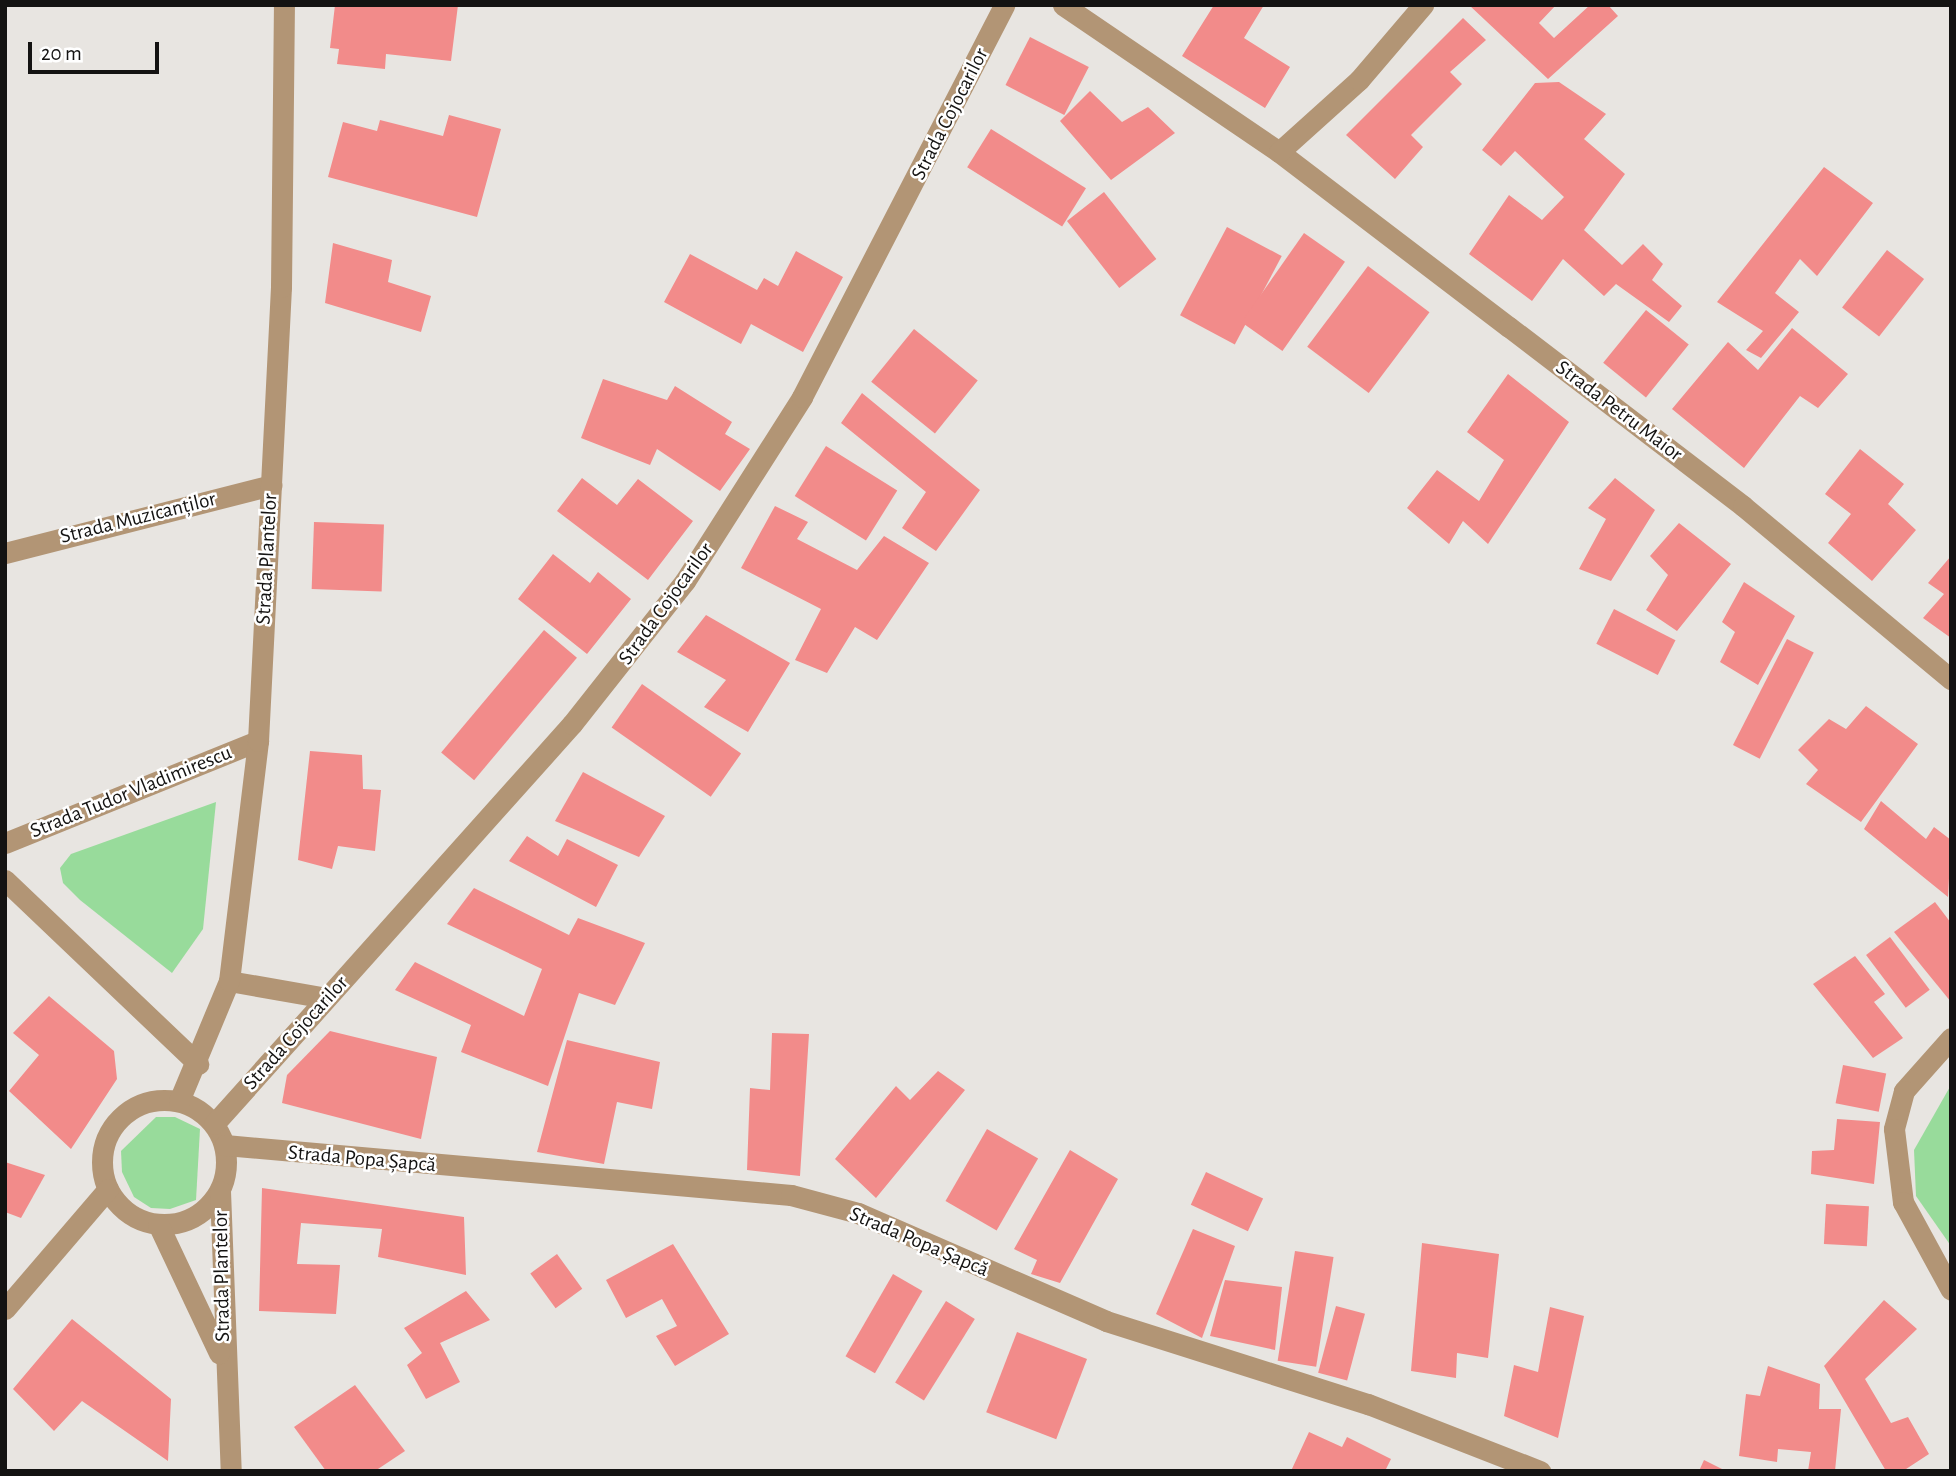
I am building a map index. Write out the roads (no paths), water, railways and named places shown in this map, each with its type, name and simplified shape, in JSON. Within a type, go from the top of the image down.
[{"type":"street","name":"Strada Plantelor","points":[[179,1101],[198,1064],[229,981],[258,741],[271,485],[284,5]]},
{"type":"street","name":"Strada Cojocarilor","points":[[214,1124],[572,724],[685,581],[808,386],[1004,5]]},
{"type":"street","name":"Strada Petru Maior","points":[[1063,5],[1279,152],[1743,506],[1951,679]]},
{"type":"street","points":[[1279,152],[1359,80],[1423,5]]},
{"type":"street","name":"Strada Muzicanților","points":[[5,553],[271,485]]},
{"type":"street","name":"Strada Tudor Vladimirescu","points":[[5,843],[258,741]]},
{"type":"street","points":[[5,880],[198,1064]]},
{"type":"street","points":[[229,981],[327,998]]},
{"type":"street","points":[[1951,1038],[1905,1091],[1894,1129],[1903,1202],[1951,1290]]},
{"type":"street","points":[[179,1101],[214,1124],[225,1146],[220,1191],[194,1217],[158,1224],[120,1206],[108,1189],[103,1150],[122,1115],[139,1104],[179,1101]]},
{"type":"street","name":"Strada Popa Șapcă","points":[[225,1146],[790,1195],[858,1213],[1106,1321],[1368,1404],[1540,1471]]},
{"type":"street","points":[[5,1309],[108,1189]]},
{"type":"street","name":"Strada Plantelor","points":[[220,1191],[223,1362],[231,1471]]},
{"type":"street","name":"Strada Plantelor","points":[[158,1224],[223,1362]]}]
